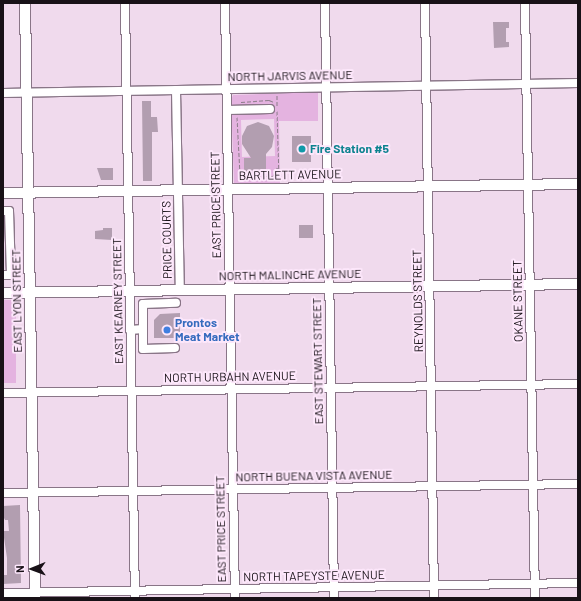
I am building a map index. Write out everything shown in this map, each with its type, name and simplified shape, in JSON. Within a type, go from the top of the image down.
[{"type":"main road","name":"EAST LYON STREET","points":[[25,3],[35,595]]},
{"type":"main road","name":"BARTLETT AVENUE","points":[[3,193],[578,184]]},
{"type":"main road","name":"NORTH MALINCHE AVENUE","points":[[3,293],[578,284]]},
{"type":"street","name":"EAST KEARNEY STREET","points":[[125,3],[135,594]]},
{"type":"street","name":"EAST PRICE STREET","points":[[225,3],[235,598]]},
{"type":"street","name":"EAST STEWART STREET","points":[[325,3],[334,598]]},
{"type":"street","name":"REYNOLDS STREET","points":[[424,3],[430,286],[434,598]]},
{"type":"street","name":"OKANE STREET","points":[[525,3],[534,598]]},
{"type":"street","name":"NORTH JARVIS AVENUE","points":[[3,93],[578,83]]},
{"type":"street","name":"PRICE COURTS","points":[[176,90],[180,290]]},
{"type":"street","points":[[227,110],[270,109]]},
{"type":"street","points":[[3,211],[9,211],[11,275],[3,275]]},
{"type":"street","points":[[161,290],[161,304]]},
{"type":"street","points":[[143,348],[143,304],[176,303]]},
{"type":"street","points":[[130,330],[143,329]]},
{"type":"street","points":[[131,349],[175,348]]},
{"type":"street","name":"NORTH URBAHN AVENUE","points":[[3,393],[578,384]]},
{"type":"street","name":"NORTH BUENA VISTA AVENUE","points":[[3,493],[578,484]]},
{"type":"street","name":"NORTH TAPEYSTE AVENUE","points":[[3,593],[35,595],[135,594],[234,589],[578,583]]},
{"type":"path","points":[[277,94],[278,166],[280,182]]},
{"type":"path","points":[[237,112],[240,174],[245,176],[273,176],[278,166]]},
{"type":"shaded area","points":[[318,92],[318,121],[279,121],[280,184],[234,183],[231,100],[233,95]],"holes":[[[274,119],[275,156],[242,157],[241,120]]]},
{"type":"shaded area","points":[[3,300],[16,300],[16,383],[3,383]]},
{"type":"building","points":[[493,22],[509,22],[509,28],[506,28],[506,42],[509,42],[509,47],[494,48]]},
{"type":"building","points":[[142,101],[151,101],[151,117],[157,117],[158,132],[152,132],[152,181],[143,181]]},
{"type":"building","points":[[258,122],[269,126],[274,136],[272,147],[266,154],[266,171],[244,172],[244,158],[251,158],[242,144],[242,136],[247,126]]},
{"type":"building","name":"Fire Station #5","points":[[292,136],[311,136],[311,162],[292,162]]},
{"type":"building","points":[[97,168],[113,168],[113,180],[101,180]]},
{"type":"building","points":[[299,225],[313,225],[313,238],[299,238]]},
{"type":"building","points":[[103,228],[112,228],[112,240],[95,239],[95,231],[103,230]]},
{"type":"building","name":"Prontos Meat Market","points":[[180,313],[180,338],[154,338],[154,320],[160,314]]},
{"type":"building","points":[[20,505],[21,583],[3,584],[3,575],[7,575],[7,558],[3,531],[9,531],[8,520],[5,520],[3,516],[3,506]]},
{"type":"place","name":"Fire Station #5","points":[[302,149]]},
{"type":"place","name":"Prontos Meat Market","points":[[167,330]]}]
